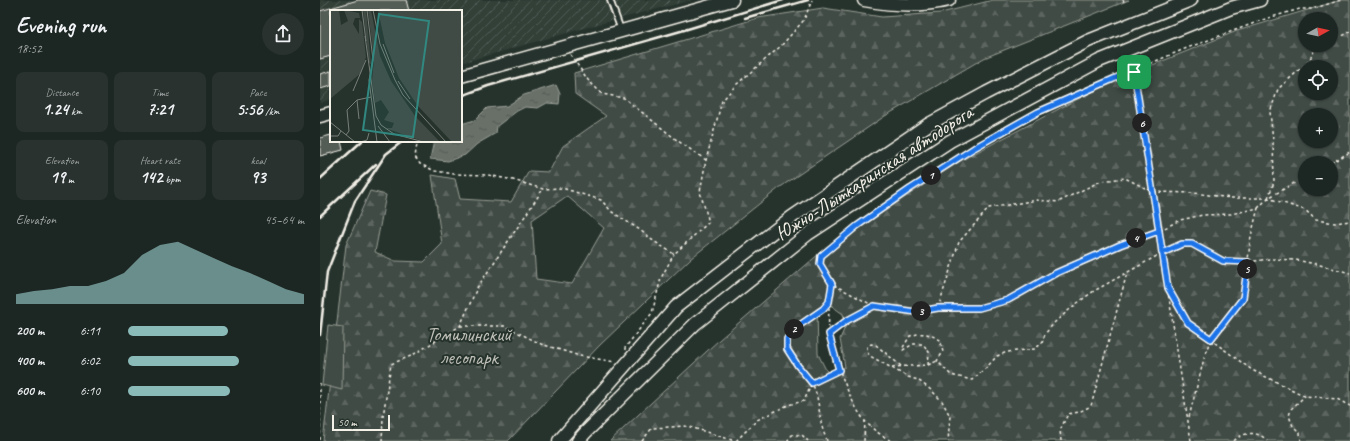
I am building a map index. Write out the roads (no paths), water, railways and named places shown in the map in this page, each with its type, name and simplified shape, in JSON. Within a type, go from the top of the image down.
[{"type":"main road","points":[[462,76],[732,0]]},
{"type":"main road","points":[[864,0],[886,4],[914,4],[949,0]]},
{"type":"main road","name":"Южно-Лыткаринская автодорога","points":[[560,441],[676,307],[792,217],[929,124],[986,93],[1088,40],[1191,0]]},
{"type":"main road","name":"Южно-Лыткаринская автодорога","points":[[578,441],[701,320],[808,234],[950,141],[1099,61],[1231,8],[1260,0]]},
{"type":"main road","points":[[320,116],[330,113]]},
{"type":"lane","points":[[610,0],[621,32]]},
{"type":"water","points":[[556,85],[560,94],[559,104],[547,103],[538,108],[525,107],[497,126],[496,133],[477,144],[465,155],[448,161],[430,159],[434,142],[462,142],[462,124],[475,120],[487,108],[507,106],[524,95]]},
{"type":"railway","points":[[462,96],[488,86],[681,31],[783,0]]},
{"type":"railway","points":[[745,18],[808,0]]},
{"type":"railway","points":[[320,179],[361,142]]},
{"type":"railway","points":[[320,335],[327,272],[355,201],[386,154],[402,142]]},
{"type":"railway","points":[[320,216],[376,164]]},
{"type":"park label","name":"Томилинский лесопарк","points":[[469,346]]}]
